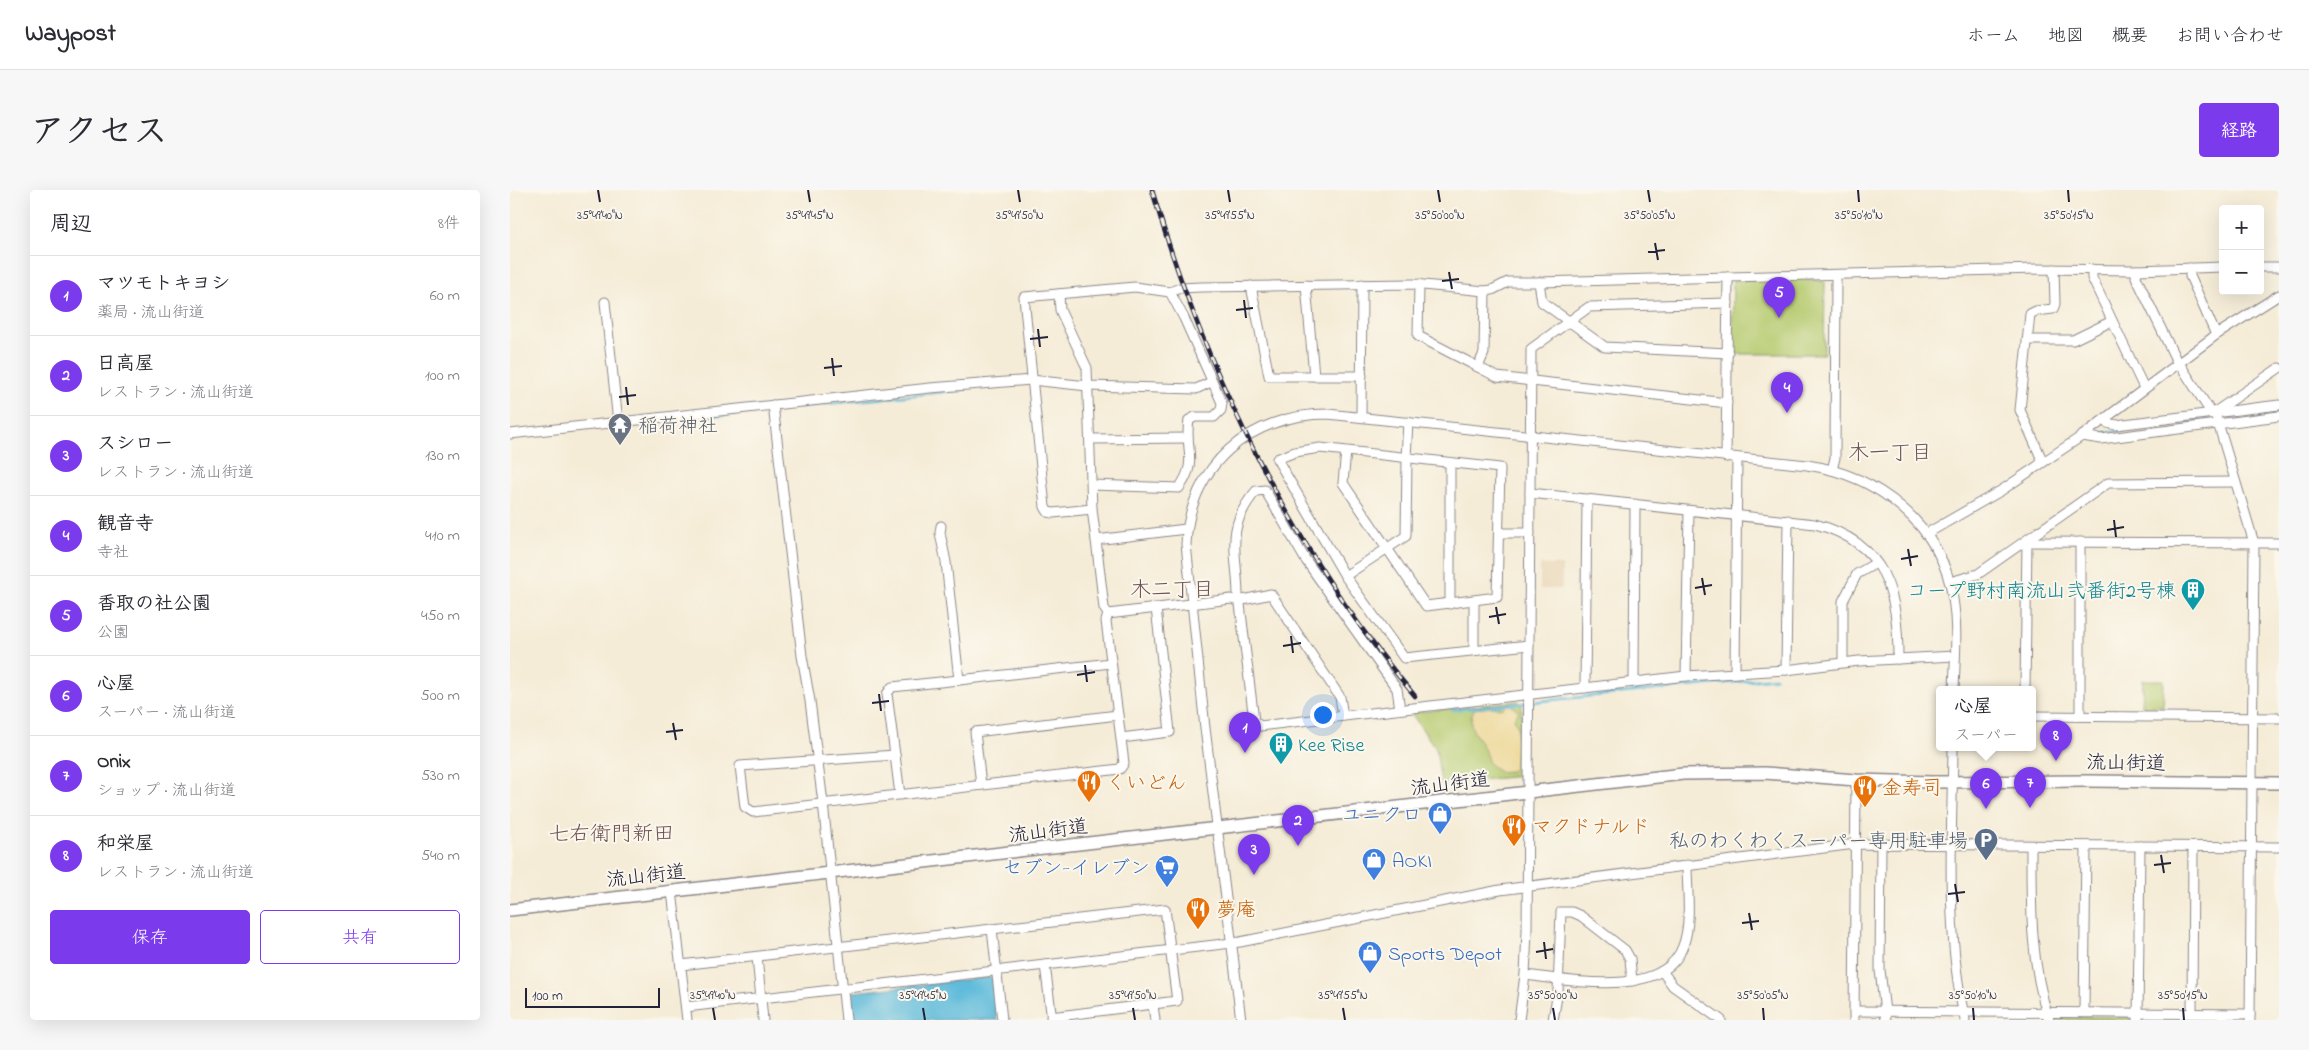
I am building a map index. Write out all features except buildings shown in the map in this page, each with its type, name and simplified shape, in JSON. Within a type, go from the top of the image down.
[{"type":"main road","name":"流山街道","points":[[510,910],[1706,773],[1765,773],[1856,780],[1952,782],[2279,783]]},
{"type":"street","points":[[1092,509],[1048,512],[1031,380],[1024,297],[1135,286],[1170,292],[1180,288],[1419,284],[1485,291],[1492,290],[1508,282],[2092,268],[2137,270],[2219,267]]},
{"type":"street","points":[[2264,267],[2279,267]]},
{"type":"street","points":[[2092,268],[2092,278],[2144,388]]},
{"type":"street","points":[[2190,268],[2190,276],[2216,335]]},
{"type":"street","points":[[2043,462],[2020,410],[2030,314],[2036,311],[2053,309],[2056,304],[2054,269]]},
{"type":"street","points":[[1856,780],[1854,1015],[1885,1010],[1963,1010],[2047,1016],[2084,1011],[2138,1016],[2192,1012],[2250,1017],[2254,543],[2214,414],[2178,363],[2136,276],[2137,270]]},
{"type":"street","points":[[1832,470],[1835,458],[1836,275]]},
{"type":"street","points":[[1726,457],[1728,277]]},
{"type":"street","points":[[1539,282],[1542,302],[1605,347],[1728,353]]},
{"type":"street","points":[[1361,417],[1362,284]]},
{"type":"street","points":[[1419,284],[1418,336],[1497,377],[1727,403]]},
{"type":"street","points":[[1306,285],[1314,376]]},
{"type":"street","points":[[1251,286],[1269,376],[1362,376]]},
{"type":"street","points":[[1478,367],[1484,353],[1485,291]]},
{"type":"street","points":[[1092,485],[1179,488],[1190,471],[1188,438],[1190,420],[1195,417],[1214,417],[1222,410],[1222,403],[1184,318],[1170,292]]},
{"type":"street","points":[[895,755],[740,766],[745,807],[752,812],[823,802],[900,795],[1120,769],[1124,763],[1106,621],[1108,614],[1104,608],[1092,509],[1087,368],[1060,310],[1059,294]]},
{"type":"street","points":[[1926,534],[2002,490],[2082,436],[2216,335],[2279,295]]},
{"type":"street","points":[[605,302],[618,422]]},
{"type":"street","points":[[1519,1020],[1525,975],[1527,886],[1531,349],[1589,307],[1728,303]]},
{"type":"street","points":[[2027,340],[2073,340],[2112,322]]},
{"type":"street","points":[[2214,414],[2279,368]]},
{"type":"street","points":[[510,434],[618,422],[773,409],[930,388],[1031,380],[1088,386],[1196,389],[1211,382]]},
{"type":"street","points":[[2105,419],[2107,423],[2116,424],[2279,405]]},
{"type":"street","points":[[773,409],[802,656],[823,802],[846,1020]]},
{"type":"street","points":[[1241,1020],[1190,603],[1186,559],[1186,529],[1193,503],[1204,478],[1228,450],[1254,431],[1284,418],[1308,414],[1361,417],[1737,458],[1832,470],[1853,476],[1880,490],[1907,513],[1926,534],[1939,557],[1950,582],[1955,609],[1954,686]]},
{"type":"street","points":[[2082,436],[2101,439],[2279,416]]},
{"type":"street","points":[[1345,576],[1406,536],[1408,422]]},
{"type":"street","points":[[1091,439],[1188,438]]},
{"type":"street","points":[[1346,451],[1344,483],[1426,606],[1494,599],[1498,594],[1500,468],[1450,462],[1407,458],[1346,451],[1313,448],[1277,459],[1345,576],[1404,658],[1529,645]]},
{"type":"street","points":[[1735,673],[1737,458]]},
{"type":"street","points":[[1450,462],[1450,604]]},
{"type":"street","points":[[1950,582],[1978,574],[2108,483],[2235,482]]},
{"type":"street","points":[[1400,709],[1397,689],[1316,575],[1265,490],[1256,491],[1248,500],[1236,528],[1234,547],[1238,600],[1256,725],[1260,726],[1686,676],[1786,670],[1843,662],[1955,656]]},
{"type":"street","points":[[1530,493],[1788,520],[1815,524],[1838,532],[1859,545],[1886,577],[1895,602],[1898,620],[1898,659]]},
{"type":"street","points":[[1585,688],[1587,500]]},
{"type":"street","points":[[1634,682],[1635,504]]},
{"type":"street","points":[[1686,676],[1689,510]]},
{"type":"street","points":[[1786,670],[1788,520]]},
{"type":"street","points":[[941,526],[940,533],[946,562],[959,680]]},
{"type":"street","points":[[1096,540],[1186,529]]},
{"type":"street","points":[[1499,533],[1530,533]]},
{"type":"street","points":[[2027,541],[2279,543]]},
{"type":"street","points":[[2025,686],[2027,541]]},
{"type":"street","points":[[2080,542],[2080,716]]},
{"type":"street","points":[[1843,662],[1843,601],[1858,574],[1876,563]]},
{"type":"street","points":[[1108,614],[1190,603],[1238,600],[1271,594],[1340,697],[1343,716]]},
{"type":"street","points":[[1474,602],[1474,650]]},
{"type":"street","points":[[1121,738],[1170,732],[1156,608]]},
{"type":"street","points":[[900,795],[887,694],[892,687],[1112,662]]},
{"type":"street","points":[[981,785],[975,732],[1118,715]]},
{"type":"street","points":[[2036,716],[2279,718]]},
{"type":"street","points":[[1953,751],[1954,941],[1965,1020]]},
{"type":"street","points":[[686,1007],[1170,952],[1232,943],[1500,890],[1855,844],[2279,847]]},
{"type":"street","points":[[1881,844],[1880,970],[1886,1020]]},
{"type":"street","points":[[2032,846],[2033,952],[2047,1016]]},
{"type":"street","points":[[2084,1011],[2086,846]]},
{"type":"street","points":[[2138,1016],[2140,846]]},
{"type":"street","points":[[2192,1012],[2194,847]]},
{"type":"street","points":[[1525,975],[1606,982],[1650,977],[1662,971],[1677,958],[1686,935],[1687,865]]},
{"type":"street","points":[[672,891],[687,1020]]},
{"type":"street","points":[[681,965],[1165,909],[1176,1001],[1052,1018],[1045,965]]},
{"type":"street","points":[[1553,1020],[1559,979],[1561,912],[1572,912],[1581,916],[1625,950],[1630,959],[1632,980]]},
{"type":"street","points":[[992,929],[1002,1020]]},
{"type":"street","points":[[756,957],[763,1020]]},
{"type":"street","points":[[1662,971],[1673,986],[1717,1019]]},
{"type":"street","points":[[1153,1004],[1155,1020]]},
{"type":"shaded area","points":[[1540,565],[1562,565],[1562,589],[1540,589]]},
{"type":"green space","points":[[1807,279],[1825,282],[1824,354],[1732,354],[1733,280]]},
{"type":"green space","points":[[2143,680],[2164,680],[2163,706],[2142,706]]},
{"type":"green space","points":[[1518,701],[1522,705],[1521,776],[1441,784],[1436,749],[1411,713]]},
{"type":"green space","points":[[2057,1016],[2135,1017],[2135,1020],[2054,1020]]},
{"type":"sand","points":[[1509,703],[1519,712],[1514,718],[1518,728],[1515,767],[1511,771],[1499,772],[1490,764],[1473,731],[1471,722],[1474,709],[1493,707],[1502,709]]},
{"type":"water","points":[[990,977],[993,979],[997,1020],[854,1020],[852,996],[854,992]]},
{"type":"waterway","points":[[777,409],[963,390]]},
{"type":"waterway","points":[[705,417],[771,410]]},
{"type":"waterway","points":[[2093,434],[2279,410]]},
{"type":"waterway","points":[[1532,702],[1776,678]]},
{"type":"waterway","points":[[1452,710],[1526,703]]},
{"type":"railway","points":[[1152,190],[1173,258],[1198,325],[1226,392],[1257,457],[1329,581],[1371,640],[1415,696]]},
{"type":"place","name":"香取の社公園","points":[[1779,318]]},
{"type":"place","name":"観音寺","points":[[1787,413]]},
{"type":"place","name":"稲荷神社","points":[[620,446]]},
{"type":"place","name":"コープ野村南流山弐番街2号棟","points":[[2193,611]]},
{"type":"place","name":"マツモトキヨシ","points":[[1245,753]]},
{"type":"place","name":"和栄屋","points":[[2056,761]]},
{"type":"place","name":"Kee Rise","points":[[1281,765]]},
{"type":"place","name":"くいどん","points":[[1089,803]]},
{"type":"place","name":"金寿司","points":[[1865,808]]},
{"type":"place","name":"Onix","points":[[2030,808]]},
{"type":"place","name":"心屋","points":[[1986,809]]},
{"type":"place","name":"ユニクロ","points":[[1440,835]]},
{"type":"place","name":"日高屋","points":[[1298,846]]},
{"type":"place","name":"マクドナルド","points":[[1514,847]]},
{"type":"place","name":"私のわくわくスーパー専用駐車場","points":[[1986,861]]},
{"type":"place","name":"スシロー","points":[[1254,875]]},
{"type":"place","name":"AOKI","points":[[1374,881]]},
{"type":"place","name":"セブン-イレブン","points":[[1167,888]]},
{"type":"place","name":"夢庵","points":[[1198,930]]},
{"type":"place","name":"Sports Depot","points":[[1370,974]]},
{"type":"district","name":"木一丁目","points":[[1890,452]]},
{"type":"district","name":"木二丁目","points":[[1172,589]]},
{"type":"district","name":"七右衛門新田","points":[[611,833]]}]
